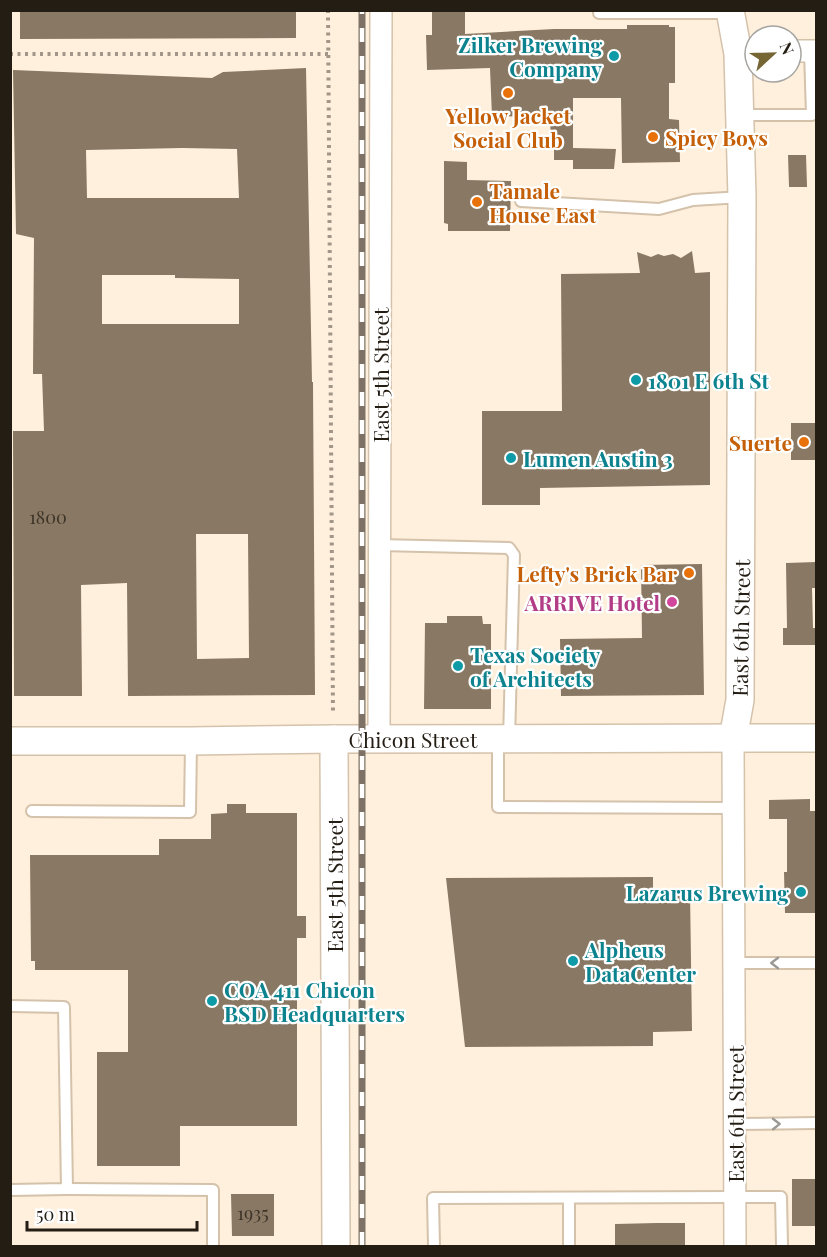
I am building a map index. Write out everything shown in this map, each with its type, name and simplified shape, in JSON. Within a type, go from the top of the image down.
[{"type":"street","name":"East 5th Street","points":[[378,740],[381,10]]},
{"type":"street","name":"East 6th Street","points":[[730,12],[743,44]]},
{"type":"street","name":"East 6th Street","points":[[735,1246],[733,739],[740,700],[742,197],[740,115],[744,84]]},
{"type":"street","name":"Chicon Street","points":[[10,741],[816,738]]},
{"type":"street","name":"East 5th Street","points":[[334,739],[336,1246]]},
{"type":"lane","points":[[599,13],[730,12]]},
{"type":"lane","points":[[740,115],[812,115],[806,51]]},
{"type":"lane","points":[[521,201],[659,209],[693,200],[742,197]]},
{"type":"lane","points":[[379,545],[509,548],[514,555],[498,807],[733,808]]},
{"type":"lane","points":[[32,811],[190,812],[191,741]]},
{"type":"lane","points":[[734,963],[816,963]]},
{"type":"lane","points":[[10,1006],[64,1007],[67,1189]]},
{"type":"lane","points":[[735,1124],[816,1123]]},
{"type":"lane","points":[[10,1190],[213,1190],[213,1246]]},
{"type":"lane","points":[[434,1246],[433,1198],[781,1197],[782,1246]]},
{"type":"lane","points":[[569,1198],[569,1246]]},
{"type":"path","points":[[328,10],[334,739]]},
{"type":"path","points":[[10,54],[328,54]]},
{"type":"building","points":[[20,10],[296,10],[296,38],[20,39]]},
{"type":"building","points":[[432,10],[465,10],[465,34],[554,29],[627,29],[627,25],[675,27],[675,83],[669,83],[669,119],[679,120],[680,162],[622,163],[621,98],[573,98],[573,148],[616,149],[614,169],[573,169],[573,160],[554,160],[554,147],[551,147],[550,115],[492,117],[490,68],[427,70],[426,35],[432,35]]},
{"type":"building","points":[[306,68],[313,382],[315,695],[128,696],[127,583],[81,585],[82,696],[14,696],[13,431],[44,431],[42,374],[33,374],[34,238],[16,234],[13,70],[212,78],[223,72]],"holes":[[[237,149],[239,198],[87,198],[86,150]],[[102,275],[175,275],[175,278],[239,279],[239,324],[102,324]],[[196,534],[248,534],[249,658],[197,659]]]},
{"type":"building","points":[[788,155],[806,155],[807,187],[789,187]]},
{"type":"building","name":"Tamale House East","points":[[444,161],[467,162],[467,180],[511,181],[510,231],[448,231],[448,224],[444,223]]},
{"type":"building","name":"1801 E 6th St","points":[[692,251],[695,273],[710,272],[710,485],[540,488],[540,505],[482,505],[482,411],[562,411],[561,274],[640,273],[637,252],[651,257],[658,254],[664,256],[673,254],[681,258]]},
{"type":"building","name":"Suerte","points":[[791,423],[816,423],[816,460],[791,460]]},
{"type":"building","points":[[816,562],[816,588],[812,588],[813,628],[816,628],[816,645],[783,645],[783,628],[787,628],[786,563]]},
{"type":"building","name":"ARRIVE Hotel","points":[[702,564],[704,695],[561,696],[560,639],[642,638],[641,565]]},
{"type":"building","name":"Texas Society of Architects","points":[[447,616],[482,616],[483,624],[491,624],[491,709],[424,709],[425,623],[447,623]]},
{"type":"building","points":[[810,799],[810,811],[816,811],[816,913],[785,913],[784,872],[787,872],[787,819],[769,819],[769,800]]},
{"type":"building","name":"COA 411 Chicon BSD Headquarters","points":[[227,804],[246,804],[246,813],[297,813],[297,916],[306,916],[306,938],[297,938],[297,1126],[180,1126],[180,1166],[97,1166],[97,1052],[128,1052],[128,970],[35,970],[35,961],[31,961],[30,855],[159,855],[159,839],[211,839],[211,814],[227,813]]},
{"type":"building","name":"Alpheus DataCenter","points":[[653,877],[653,891],[690,891],[692,1031],[653,1032],[653,1046],[465,1047],[446,878]]},
{"type":"building","points":[[792,1179],[816,1179],[816,1226],[792,1226]]},
{"type":"building","points":[[231,1194],[274,1194],[274,1236],[232,1236]]},
{"type":"building","points":[[685,1223],[685,1246],[615,1246],[615,1224]]},
{"type":"railway","points":[[362,10],[362,1246]]},
{"type":"place","name":"Zilker Brewing Company","points":[[614,56]]},
{"type":"place","name":"Yellow Jacket Social Club","points":[[508,93]]},
{"type":"place","name":"Spicy Boys","points":[[653,137]]},
{"type":"place","name":"Tamale House East","points":[[477,202]]},
{"type":"place","name":"1801 E 6th St","points":[[636,380]]},
{"type":"place","name":"Suerte","points":[[804,442]]},
{"type":"place","name":"Lumen Austin 3","points":[[511,458]]},
{"type":"place","name":"Lefty's Brick Bar","points":[[689,573]]},
{"type":"place","name":"ARRIVE Hotel","points":[[672,602]]},
{"type":"place","name":"Texas Society of Architects","points":[[458,666]]},
{"type":"place","name":"Lazarus Brewing","points":[[801,892]]},
{"type":"place","name":"Alpheus DataCenter","points":[[573,961]]},
{"type":"place","name":"COA 411 Chicon BSD Headquarters","points":[[212,1001]]}]
